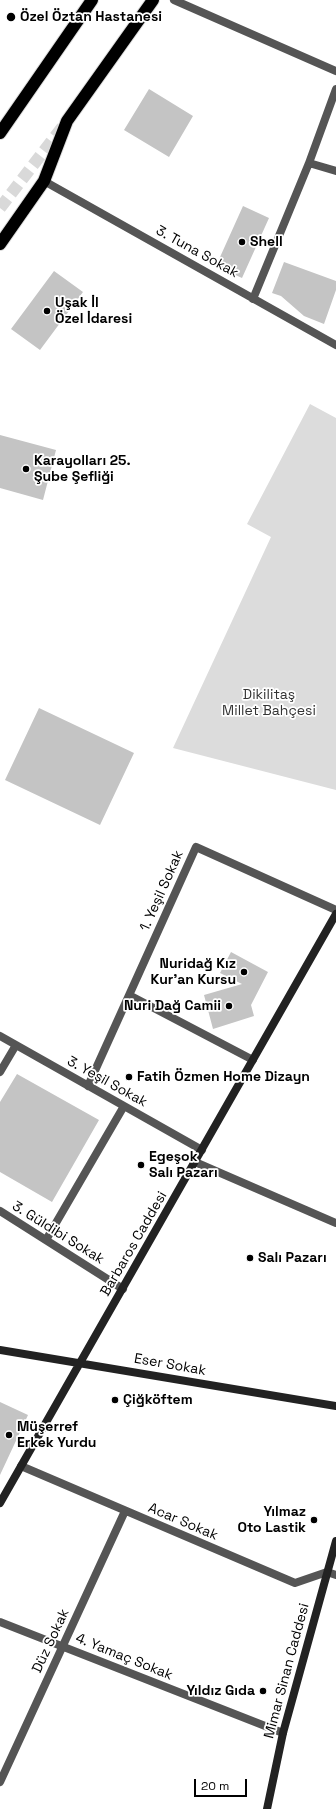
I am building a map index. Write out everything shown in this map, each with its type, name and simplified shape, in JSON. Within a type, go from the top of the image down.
[{"type":"highway","points":[[0,133],[92,0]]},
{"type":"highway","points":[[0,244],[44,181],[67,121],[153,0]]},
{"type":"street","points":[[174,0],[336,71]]},
{"type":"street","points":[[253,299],[309,163],[336,89]]},
{"type":"street","points":[[309,163],[336,171]]},
{"type":"street","name":"3. Tuna Sokak","points":[[44,181],[336,345]]},
{"type":"street","name":"1. Yeşil Sokak","points":[[88,1086],[196,847],[336,910]]},
{"type":"street","name":"Barbaros Caddesi","points":[[0,1503],[81,1364],[336,914]]},
{"type":"street","points":[[129,995],[253,1060]]},
{"type":"street","name":"3. Yeşil Sokak","points":[[0,1036],[202,1150]]},
{"type":"street","points":[[0,1072],[16,1046]]},
{"type":"street","points":[[46,1240],[124,1106]]},
{"type":"street","points":[[195,1162],[336,1223]]},
{"type":"street","name":"3. Güldibi Sokak","points":[[0,1211],[123,1289]]},
{"type":"street","name":"Eser Sokak","points":[[0,1350],[336,1406]]},
{"type":"street","name":"Acar Sokak","points":[[21,1466],[295,1583],[326,1572]]},
{"type":"street","name":"Düz Sokak","points":[[0,1782],[125,1511]]},
{"type":"street","name":"Mimar Sinan Caddesi","points":[[267,1809],[283,1733],[326,1572],[336,1541]]},
{"type":"street","points":[[326,1572],[336,1576]]},
{"type":"street","name":"4. Yamaç Sokak","points":[[0,1622],[283,1733]]},
{"type":"green space","name":"Dikilitaş Millet Bahçesi","points":[[310,404],[336,418],[336,790],[173,748],[271,537],[247,524]]},
{"type":"building","points":[[149,89],[193,116],[169,157],[124,130]]},
{"type":"building","name":"Shell","points":[[243,206],[269,218],[242,278],[216,266]]},
{"type":"building","points":[[284,262],[336,281],[336,290],[324,324],[304,316],[281,296],[272,293]]},
{"type":"building","name":"Uşak İl Özel İdaresi","points":[[54,271],[83,292],[40,350],[11,329]]},
{"type":"building","name":"Karayolları 25. Şube Şefliği","points":[[0,435],[56,450],[43,500],[0,488]]},
{"type":"building","points":[[39,708],[134,753],[100,825],[5,780]]},
{"type":"building","points":[[231,952],[268,972],[251,1005],[254,1016],[213,1029],[204,995],[242,984],[220,973]]},
{"type":"building","points":[[17,1074],[99,1120],[52,1202],[0,1172],[0,1102]]},
{"type":"building","name":"Müşerref Erkek Yurdu","points":[[0,1402],[28,1415],[0,1475]]},
{"type":"tunnel","points":[[0,208],[64,125]]},
{"type":"place","name":"Özel Öztan Hastanesi","points":[[11,17]]},
{"type":"place","name":"Shell","points":[[242,242]]},
{"type":"place","name":"Uşak İl Özel İdaresi","points":[[47,311]]},
{"type":"place","name":"Karayolları 25. Şube Şefliği","points":[[26,469]]},
{"type":"place","name":"Nuridağ Kız Kur'an Kursu","points":[[244,972]]},
{"type":"place","name":"Nuri Dağ Camii","points":[[229,1006]]},
{"type":"place","name":"Fatih Özmen Home Dizayn","points":[[129,1077]]},
{"type":"place","name":"Egeşok Salı Pazarı","points":[[141,1165]]},
{"type":"place","name":"Salı Pazarı","points":[[250,1258]]},
{"type":"place","name":"Çiğköftem","points":[[115,1400]]},
{"type":"place","name":"Müşerref Erkek Yurdu","points":[[9,1435]]},
{"type":"place","name":"Yılmaz Oto Lastik","points":[[314,1520]]},
{"type":"place","name":"Yıldız Gıda","points":[[263,1691]]}]
